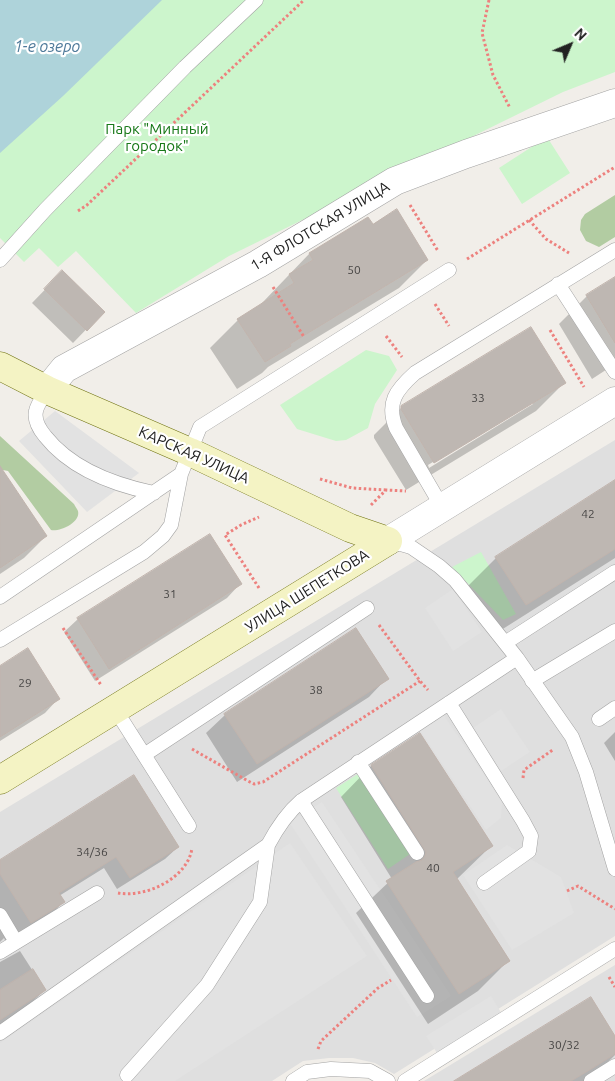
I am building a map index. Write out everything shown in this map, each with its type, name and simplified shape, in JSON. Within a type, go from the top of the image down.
[{"type":"main road","name":"КАРСКАЯ УЛИЦА","points":[[1,369],[46,390],[185,463],[388,541]]},
{"type":"main road","name":"УЛИЦА ШЕПЕТКОВА","points":[[0,780],[388,541]]},
{"type":"street","name":"1-Я ФЛОТСКАЯ УЛИЦА","points":[[46,390],[64,369],[258,264],[395,181],[615,103]]},
{"type":"street","name":"УЛИЦА ШЕПЕТКОВА","points":[[388,541],[615,401]]},
{"type":"lane","points":[[0,260],[45,210],[185,67],[256,0]]},
{"type":"lane","points":[[442,507],[396,428],[392,417],[391,406],[403,383],[415,373],[461,344],[615,250]]},
{"type":"lane","points":[[0,640],[144,552],[163,536],[171,525],[185,463],[200,427],[449,270]]},
{"type":"lane","points":[[558,284],[615,372]]},
{"type":"lane","points":[[46,390],[36,412],[39,428],[63,455],[96,474],[132,489],[154,494]]},
{"type":"lane","points":[[0,597],[154,494],[185,463]]},
{"type":"lane","points":[[388,541],[411,548],[439,566],[455,580],[517,658],[572,737],[586,772],[615,868]]},
{"type":"lane","points":[[505,644],[615,572]]},
{"type":"lane","points":[[144,755],[170,736],[367,608]]},
{"type":"lane","points":[[532,681],[615,631]]},
{"type":"lane","points":[[127,1075],[207,985],[260,902],[268,845],[282,821],[301,801],[517,658]]},
{"type":"lane","points":[[449,703],[523,820],[531,836],[529,851],[484,883]]},
{"type":"lane","points":[[599,719],[615,708]]},
{"type":"lane","points":[[115,709],[189,826]]},
{"type":"lane","points":[[358,762],[416,853]]},
{"type":"lane","points":[[301,801],[427,996]]},
{"type":"lane","points":[[0,1033],[268,845]]},
{"type":"lane","points":[[0,952],[98,893]]},
{"type":"lane","points":[[0,915],[16,942]]},
{"type":"lane","points":[[405,1081],[615,949]]},
{"type":"lane","points":[[590,1081],[615,1066]]},
{"type":"lane","points":[[293,1081],[307,1072],[331,1069],[370,1071],[388,1081]]},
{"type":"path","points":[[45,210],[59,217],[72,214],[87,204],[304,0]]},
{"type":"path","points":[[490,0],[482,33],[494,76],[508,102],[518,136]]},
{"type":"path","points":[[395,181],[449,270],[615,167]]},
{"type":"path","points":[[529,220],[546,239],[592,264]]},
{"type":"path","points":[[258,264],[296,324]]},
{"type":"path","points":[[424,286],[461,344]]},
{"type":"path","points":[[374,318],[415,373]]},
{"type":"path","points":[[550,330],[586,390]]},
{"type":"path","points":[[259,589],[225,534],[264,515]]},
{"type":"path","points":[[367,608],[420,681],[431,692],[449,703]]},
{"type":"path","points":[[51,609],[102,686]]},
{"type":"path","points":[[170,736],[254,784],[263,782],[420,681]]},
{"type":"path","points":[[523,820],[530,807],[527,789],[522,780],[524,770],[572,737]]},
{"type":"path","points":[[98,893],[110,892],[129,895],[149,891],[174,877],[184,868],[191,857],[193,841],[189,826]]},
{"type":"path","points":[[567,891],[578,886],[615,909]]},
{"type":"path","points":[[307,1072],[321,1041],[378,988],[409,968]]},
{"type":"shaded area","points":[[55,411],[139,473],[87,512],[19,441]]},
{"type":"shaded area","points":[[615,440],[615,936],[394,1074],[375,1063],[353,1058],[329,1058],[303,1061],[272,1081],[0,1081],[0,812]]},
{"type":"shaded area","points":[[453,589],[482,632],[453,651],[425,608]]},
{"type":"shaded area","points":[[501,709],[530,752],[501,771],[473,728]]},
{"type":"shaded area","points":[[443,714],[502,801],[501,818],[486,830],[419,729]]},
{"type":"shaded area","points":[[322,802],[451,996],[417,1017],[289,822]]},
{"type":"shaded area","points":[[290,843],[367,956],[175,1081],[0,1081],[0,1043]]},
{"type":"shaded area","points":[[507,845],[561,877],[574,913],[512,950],[463,875]]},
{"type":"shaded area","points":[[615,965],[615,1081],[424,1081]]},
{"type":"shaded area","points":[[491,996],[502,1014],[437,1053],[426,1036]]},
{"type":"green space","name":"Парк \"Минный городок\"","points":[[0,0],[615,0],[615,72],[563,92],[229,256],[136,313],[76,251],[58,267],[39,248],[24,262],[0,238]]},
{"type":"green space","points":[[547,137],[570,173],[522,204],[499,168]]},
{"type":"green space","points":[[615,195],[615,237],[599,247],[586,241],[580,230],[581,220],[585,214]]},
{"type":"green space","points":[[366,350],[389,356],[397,370],[375,404],[368,428],[346,440],[336,441],[297,429],[280,405]]},
{"type":"green space","points":[[0,436],[74,504],[78,515],[73,523],[64,528],[51,530],[8,471],[3,470],[0,472]]},
{"type":"green space","points":[[481,552],[516,614],[503,620],[452,567]]},
{"type":"green space","points":[[358,774],[410,854],[388,869],[336,788]]},
{"type":"water","name":"1-е озеро","points":[[0,0],[162,0],[63,96],[0,153]]},
{"type":"building","points":[[397,209],[428,260],[290,344],[291,346],[265,362],[237,319],[294,283],[289,274],[313,260],[309,253],[368,217],[373,224]]},
{"type":"building","points":[[62,270],[105,312],[87,331],[44,289]]},
{"type":"building","points":[[615,277],[615,343],[586,295]]},
{"type":"building","points":[[531,327],[566,383],[434,463],[401,409],[401,406]]},
{"type":"building","points":[[0,466],[47,536],[0,568]]},
{"type":"building","points":[[615,480],[615,549],[526,605],[495,557]]},
{"type":"building","points":[[210,534],[242,584],[109,669],[77,618]]},
{"type":"building","points":[[356,628],[389,679],[257,764],[224,714]]},
{"type":"building","points":[[28,648],[60,699],[0,737],[0,666]]},
{"type":"building","points":[[420,733],[493,846],[453,872],[510,961],[459,994],[386,881],[422,860],[426,852],[371,765]]},
{"type":"building","points":[[134,775],[179,847],[130,878],[116,857],[59,893],[65,902],[31,923],[0,874],[0,860]]},
{"type":"building","points":[[33,969],[46,990],[0,1020],[0,990]]},
{"type":"building","points":[[591,997],[615,1036],[615,1054],[591,1069],[571,1081],[454,1081]]}]
